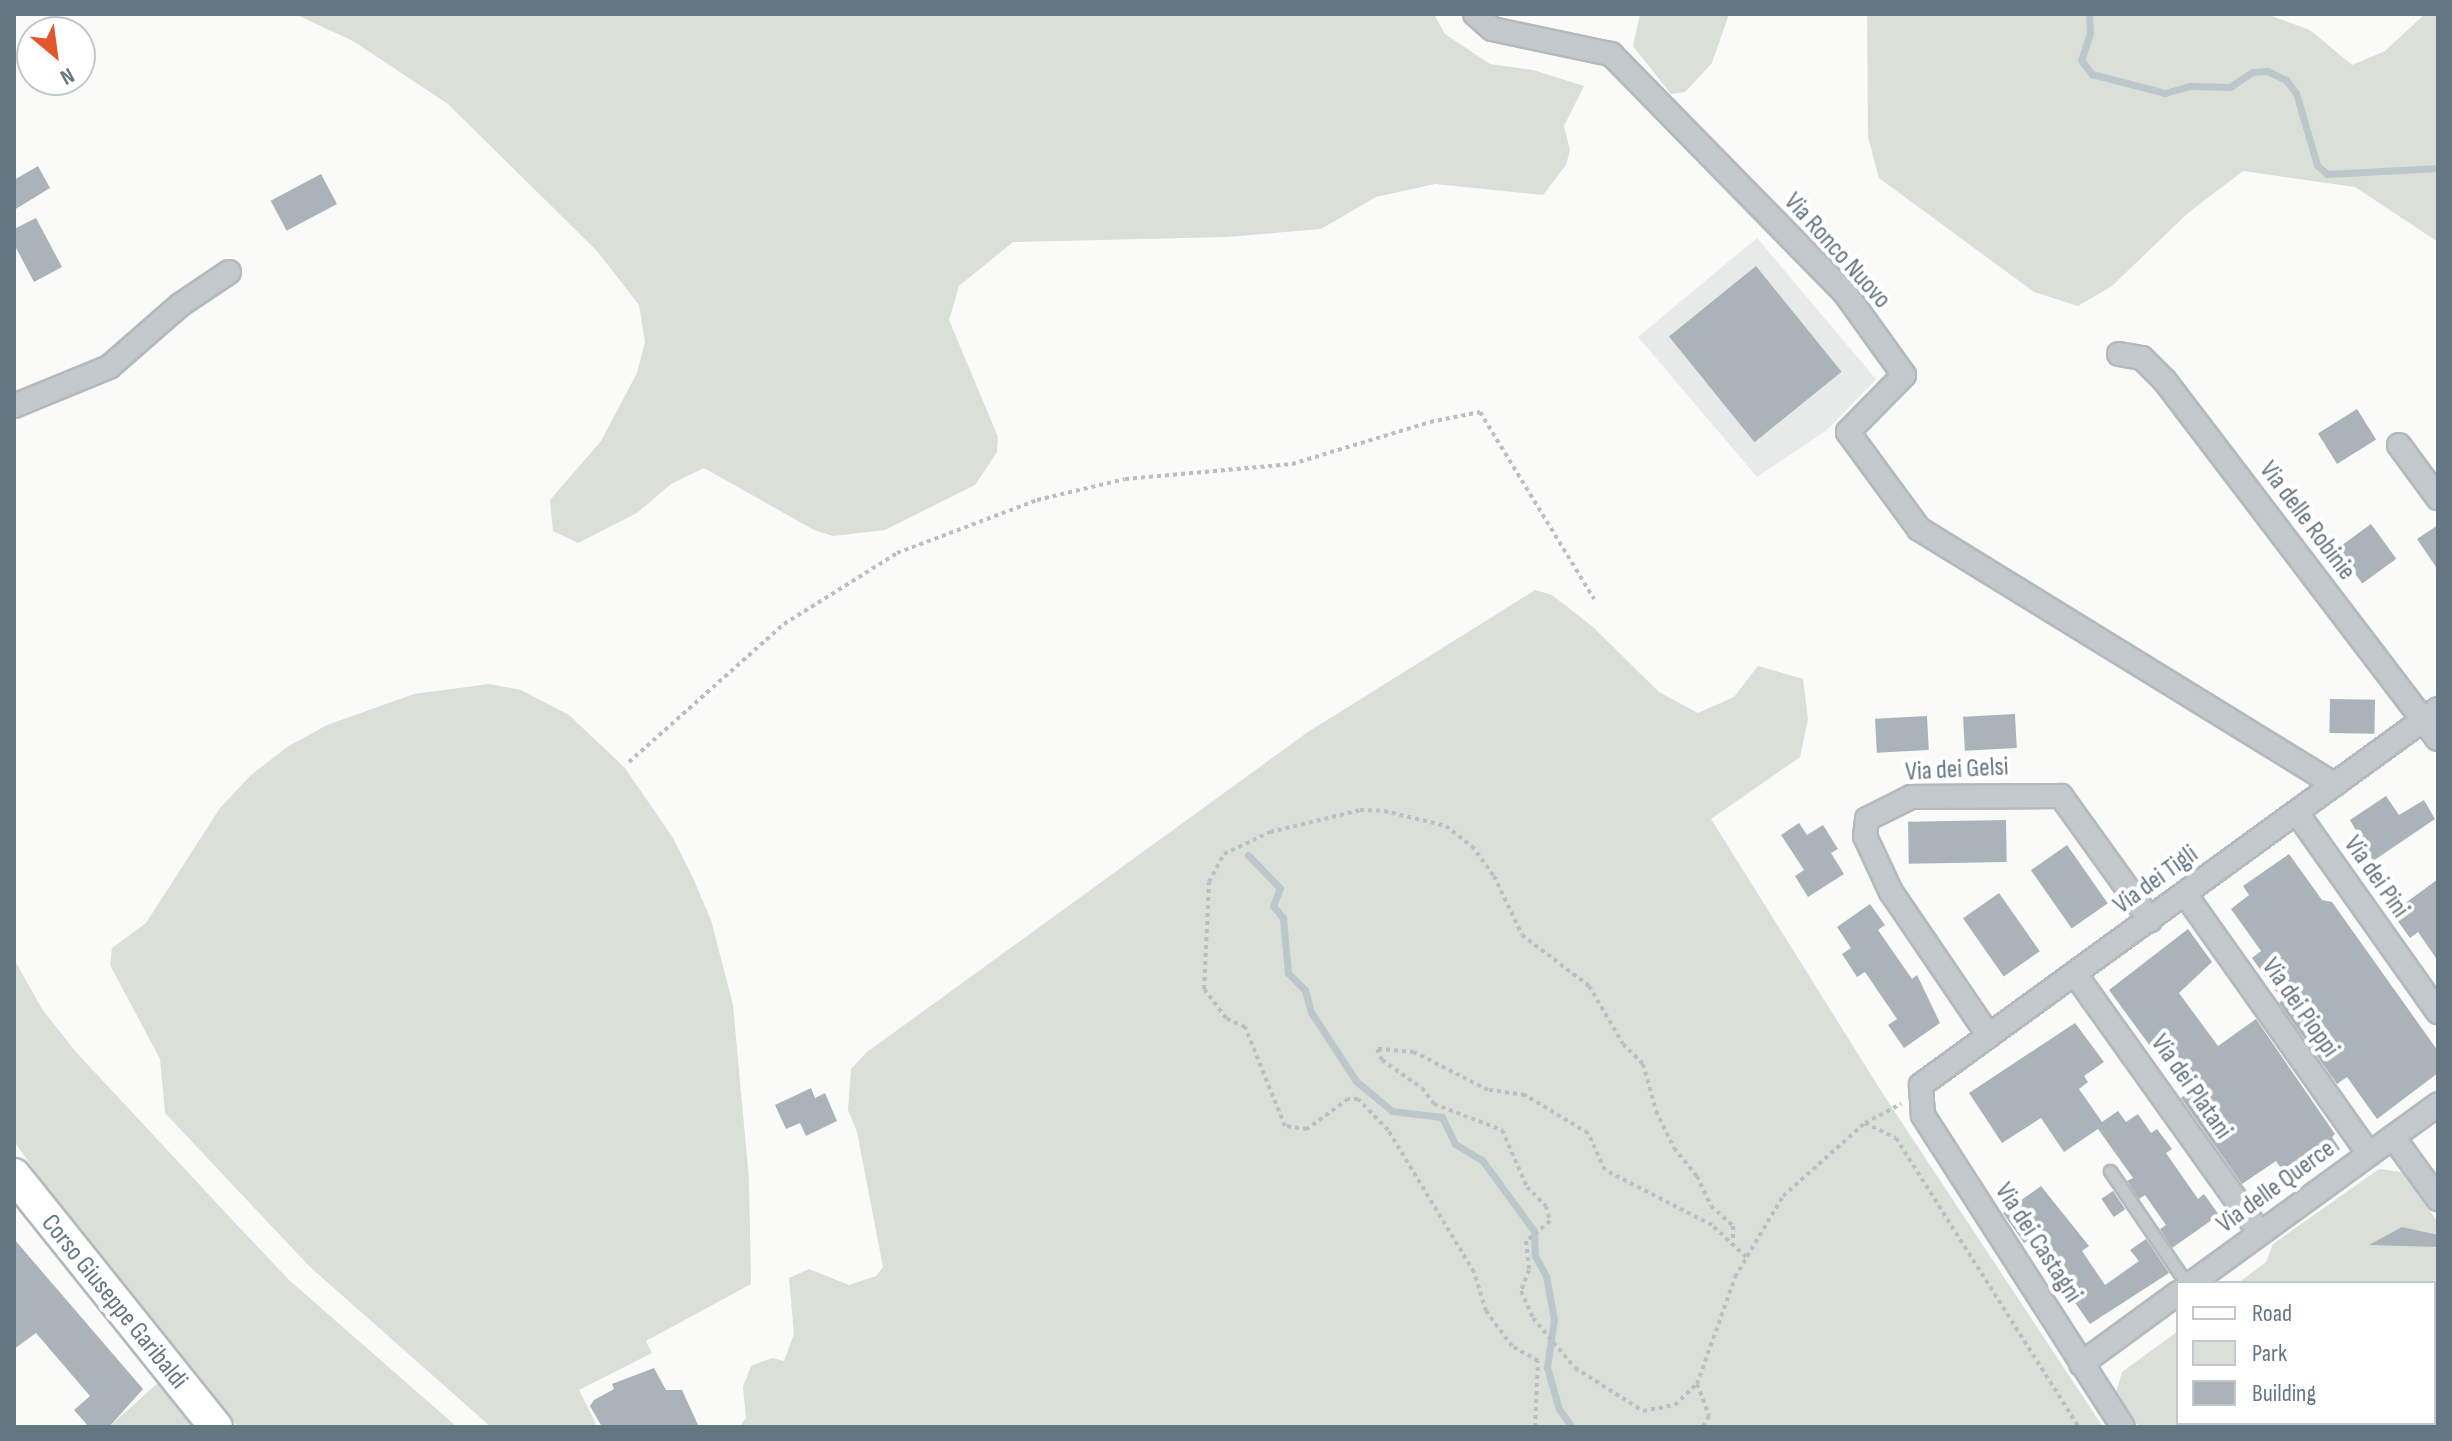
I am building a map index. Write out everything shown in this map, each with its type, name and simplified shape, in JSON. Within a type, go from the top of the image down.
[{"type":"main road","name":"Corso Giuseppe Garibaldi","points":[[14,1175],[216,1427]]},
{"type":"street","name":"Via Ronco Nuovo","points":[[1475,14],[1492,29],[1611,54],[1845,293],[1904,375],[1848,432],[1919,529],[2335,785]]},
{"type":"street","points":[[14,406],[109,367],[180,305],[229,272]]},
{"type":"street","name":"Via delle Robinie","points":[[2119,354],[2142,358],[2165,381],[2431,715],[2438,739]]},
{"type":"street","points":[[2399,445],[2438,498]]},
{"type":"street","name":"Via dei Tigli","points":[[1920,1091],[1989,1036],[2431,715]]},
{"type":"street","name":"Via dei Gelsi","points":[[1989,1036],[1891,892],[1865,836],[1867,819],[1911,797],[2061,796],[2150,920]]},
{"type":"street","name":"Via dei Pini","points":[[2297,813],[2438,1012]]},
{"type":"street","name":"Via dei Pioppi","points":[[2185,894],[2369,1154]]},
{"type":"street","name":"Via dei Platani","points":[[2075,974],[2260,1233]]},
{"type":"street","name":"Via dei Castagni","points":[[1920,1091],[1923,1115],[2123,1427]]},
{"type":"street","name":"Via delle Querce","points":[[2192,1281],[2438,1104]]},
{"type":"street","points":[[2393,1137],[2438,1199]]},
{"type":"street","points":[[2081,1364],[2176,1294]]},
{"type":"lane","points":[[2110,1171],[2188,1281]]},
{"type":"path","points":[[629,762],[784,624],[897,553],[1037,500],[1125,479],[1292,464],[1430,422],[1480,412],[1594,599]]},
{"type":"path","points":[[1535,1427],[1538,1361],[1512,1346],[1486,1311],[1474,1272],[1388,1130],[1358,1099],[1348,1099],[1307,1129],[1285,1126],[1245,1027],[1226,1018],[1204,989],[1209,882],[1224,854],[1270,832],[1360,810],[1384,811],[1446,826],[1472,846],[1494,876],[1522,935],[1589,986],[1623,1044],[1643,1064],[1656,1111],[1674,1148],[1697,1176],[1711,1206],[1733,1226],[1733,1240]]},
{"type":"path","points":[[1746,1257],[1733,1240],[1656,1192],[1605,1170],[1588,1133],[1525,1095],[1488,1090],[1414,1052],[1377,1049],[1382,1060],[1422,1088],[1434,1104],[1502,1130],[1527,1187],[1546,1206],[1550,1221],[1540,1232],[1528,1235],[1529,1270],[1521,1291],[1547,1333],[1575,1368],[1643,1411],[1675,1405],[1697,1384],[1746,1257],[1783,1196],[1865,1123],[1920,1091]]},
{"type":"path","points":[[1865,1123],[1896,1138],[2079,1427]]},
{"type":"path","points":[[1697,1384],[1709,1416],[1703,1427]]},
{"type":"shaded area","points":[[1757,238],[1876,379],[1827,430],[1757,477],[1638,337]]},
{"type":"green space","points":[[295,14],[1434,14],[1445,34],[1490,64],[1533,70],[1584,86],[1564,126],[1570,150],[1566,165],[1543,195],[1435,184],[1376,197],[1321,229],[1227,237],[1013,242],[959,286],[949,320],[998,437],[997,452],[975,485],[885,530],[833,536],[814,530],[704,468],[671,484],[637,513],[578,543],[553,531],[550,500],[601,441],[637,373],[645,342],[639,305],[597,251],[448,104],[353,41]]},
{"type":"green space","points":[[1640,14],[1729,14],[1712,63],[1685,92],[1671,94],[1633,46]]},
{"type":"green space","points":[[1867,14],[2269,15],[2310,30],[2352,65],[2385,51],[2425,14],[2438,14],[2438,242],[2355,187],[2243,171],[2188,213],[2112,286],[2078,306],[2034,292],[1879,178],[1868,137]]},
{"type":"green space","points":[[1535,590],[1552,595],[1593,627],[1659,692],[1698,713],[1734,697],[1758,666],[1803,679],[1808,719],[1800,757],[1711,819],[1883,1094],[2103,1427],[739,1427],[746,1418],[743,1387],[751,1366],[772,1358],[784,1361],[794,1334],[789,1278],[809,1269],[849,1285],[876,1276],[883,1267],[857,1132],[848,1110],[851,1069],[867,1052],[1308,732]]},
{"type":"green space","points":[[489,684],[521,690],[569,715],[625,768],[673,838],[693,878],[711,920],[733,1005],[749,1179],[751,1284],[646,1341],[652,1353],[579,1390],[596,1424],[591,1427],[491,1427],[309,1266],[165,1113],[160,1059],[110,965],[112,948],[146,923],[220,808],[250,776],[287,747],[327,725],[414,694]]},
{"type":"green space","points":[[14,959],[42,1009],[76,1052],[289,1280],[457,1427],[238,1427],[108,1276],[14,1141]]},
{"type":"green space","points":[[2379,1169],[2402,1172],[2438,1222],[2438,1427],[2139,1427],[2116,1393],[2122,1372],[2176,1332],[2176,1425],[2436,1425],[2436,1281],[2241,1281],[2266,1262],[2273,1244]]},
{"type":"green space","points":[[160,1381],[200,1427],[109,1427]]},
{"type":"building","points":[[38,166],[50,188],[14,210],[14,180]]},
{"type":"building","points":[[321,174],[337,204],[287,231],[271,201]]},
{"type":"building","points":[[36,218],[62,267],[34,282],[14,244],[14,229]]},
{"type":"building","points":[[1756,266],[1842,372],[1755,442],[1669,336]]},
{"type":"building","points":[[2357,409],[2376,440],[2337,464],[2318,433]]},
{"type":"building","points":[[2371,524],[2396,559],[2362,583],[2337,549]]},
{"type":"building","points":[[2438,525],[2438,570],[2417,539]]},
{"type":"building","points":[[2330,699],[2375,700],[2374,734],[2329,733]]},
{"type":"building","points":[[2015,714],[2017,748],[1965,751],[1963,717]]},
{"type":"building","points":[[1927,716],[1929,750],[1877,753],[1875,719]]},
{"type":"building","points":[[2386,796],[2399,815],[2424,800],[2435,819],[2373,861],[2350,820]]},
{"type":"building","points":[[2006,820],[2007,862],[1909,864],[1908,822]]},
{"type":"building","points":[[1799,823],[1807,835],[1823,825],[1838,849],[1831,853],[1844,874],[1808,897],[1795,876],[1804,870],[1781,835]]},
{"type":"building","points":[[2067,845],[2108,903],[2072,928],[2031,870]]},
{"type":"building","points":[[2289,854],[2322,900],[2332,902],[2438,1051],[2438,1073],[2377,1119],[2347,1077],[2337,1084],[2279,1003],[2282,1000],[2252,958],[2261,951],[2231,909],[2249,895],[2243,886]]},
{"type":"building","points":[[2438,879],[2438,961],[2418,932],[2410,938],[2392,913]]},
{"type":"building","points":[[1999,893],[2040,951],[2004,976],[1963,918]]},
{"type":"building","points":[[1870,904],[1885,925],[1878,930],[1912,979],[1917,975],[1940,1023],[1904,1048],[1888,1025],[1897,1019],[1865,972],[1857,977],[1842,954],[1851,948],[1837,927]]},
{"type":"building","points":[[2188,929],[2212,962],[2179,993],[2218,1046],[2256,1019],[2335,1134],[2332,1137],[2340,1149],[2292,1184],[2276,1161],[2242,1184],[2181,1098],[2198,1085],[2174,1051],[2161,1061],[2109,990]]},
{"type":"building","points":[[2075,1023],[2104,1062],[2084,1076],[2088,1082],[2079,1089],[2102,1122],[2118,1111],[2126,1122],[2138,1114],[2151,1133],[2157,1129],[2172,1149],[2166,1153],[2198,1199],[2204,1194],[2219,1215],[2172,1248],[2160,1229],[2166,1225],[2145,1195],[2139,1199],[2127,1181],[2133,1178],[2098,1129],[2064,1152],[2041,1118],[2002,1143],[1969,1093]]},
{"type":"building","points":[[811,1088],[815,1098],[825,1093],[837,1121],[806,1136],[800,1123],[786,1129],[775,1105]]},
{"type":"building","points":[[2041,1186],[2089,1246],[2082,1251],[2105,1285],[2139,1261],[2130,1250],[2146,1239],[2169,1273],[2090,1324],[2030,1239],[2024,1243],[2003,1213]]},
{"type":"building","points":[[2113,1191],[2125,1209],[2114,1217],[2101,1199]]},
{"type":"building","points":[[2402,1227],[2438,1235],[2438,1247],[2369,1245]]},
{"type":"building","points":[[14,1239],[143,1389],[109,1427],[89,1427],[74,1410],[90,1396],[36,1333],[14,1349]]},
{"type":"building","points":[[654,1368],[666,1390],[682,1390],[699,1427],[602,1427],[590,1406],[594,1400],[614,1389],[612,1384]]},
{"type":"waterway","points":[[2089,14],[2090,33],[2081,60],[2092,74],[2165,93],[2190,86],[2230,87],[2252,72],[2267,71],[2286,80],[2296,93],[2317,165],[2327,174],[2438,168]]},
{"type":"waterway","points":[[1248,855],[1280,888],[1273,906],[1283,918],[1288,973],[1305,990],[1311,1012],[1356,1081],[1392,1111],[1442,1117],[1455,1144],[1482,1160],[1534,1231],[1535,1256],[1546,1276],[1554,1319],[1547,1367],[1559,1409],[1572,1427]]}]
